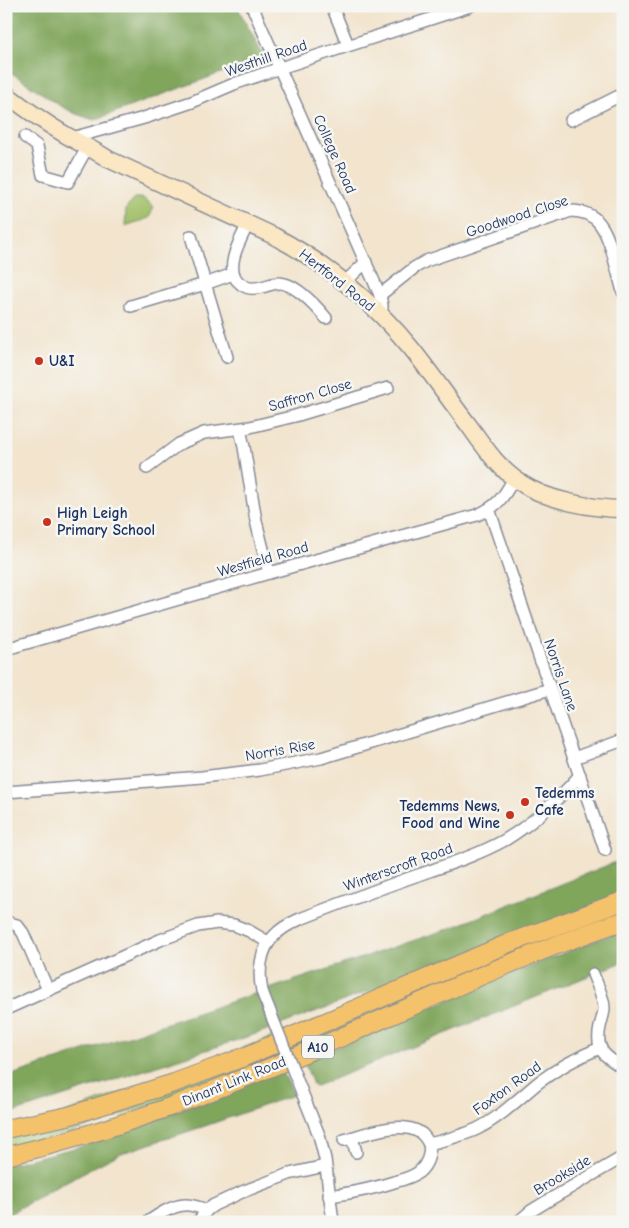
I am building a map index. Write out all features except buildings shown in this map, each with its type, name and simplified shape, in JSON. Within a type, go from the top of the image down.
[{"type":"main road","name":"Hertford Road","points":[[6,94],[23,107],[108,159],[248,224],[296,248],[321,264],[382,316],[423,363],[490,454],[514,478],[530,489],[552,497],[590,506],[623,509]]},
{"type":"main road","name":"Dinant Link Road","points":[[6,1128],[68,1116],[174,1083],[261,1050],[509,943],[623,901]]},
{"type":"main road","name":"Dinant Link Road","points":[[6,1156],[63,1142],[190,1099],[319,1047],[516,960],[591,931],[623,921]]},
{"type":"street","name":"College Road","points":[[252,6],[380,295],[382,316]]},
{"type":"street","points":[[332,6],[348,46]]},
{"type":"street","name":"Westhill Road","points":[[72,138],[123,125],[280,68],[470,6]]},
{"type":"street","points":[[571,120],[623,94]]},
{"type":"street","points":[[25,137],[37,146],[43,175],[68,182],[88,146]]},
{"type":"street","name":"Goodwood Close","points":[[380,295],[414,268],[426,261],[571,211],[587,214],[602,227],[623,292]]},
{"type":"street","points":[[248,224],[235,255],[233,265],[233,274],[237,281],[245,287],[253,289],[278,282],[286,284],[310,300],[326,318]]},
{"type":"street","points":[[191,236],[227,357]]},
{"type":"street","points":[[344,282],[366,262]]},
{"type":"street","points":[[131,306],[233,274]]},
{"type":"street","name":"Saffron Close","points":[[147,468],[170,450],[189,439],[212,432],[240,429],[295,416],[388,388]]},
{"type":"street","points":[[240,429],[256,521],[269,573]]},
{"type":"street","name":"Westfield Road","points":[[6,649],[477,515],[499,502],[514,478]]},
{"type":"street","name":"Norris Lane","points":[[489,509],[605,850]]},
{"type":"street","name":"Norris Rise","points":[[6,792],[202,777],[280,767],[339,754],[550,689]]},
{"type":"street","points":[[574,758],[623,740]]},
{"type":"street","name":"Winterscroft Road","points":[[268,942],[281,929],[300,919],[466,858],[495,845],[531,822],[552,804],[580,775]]},
{"type":"street","points":[[6,922],[17,925],[24,933],[48,990]]},
{"type":"street","points":[[6,1009],[167,937],[198,926],[217,923],[234,925],[268,942],[262,959],[260,977],[263,993],[318,1135],[325,1166],[333,1222]]},
{"type":"street","points":[[594,974],[604,1010],[599,1034],[600,1048],[611,1060],[623,1067]]},
{"type":"street","name":"Foxton Road","points":[[429,1144],[483,1126],[548,1076],[577,1058],[600,1048]]},
{"type":"street","points":[[330,1196],[370,1189],[417,1174],[428,1161],[430,1149],[422,1134],[406,1128],[378,1131],[348,1139],[356,1152]]},
{"type":"street","name":"Brookside","points":[[518,1222],[531,1211],[623,1157]]},
{"type":"street","points":[[198,1222],[207,1210],[220,1202],[272,1179],[325,1166]]},
{"type":"street","points":[[148,1222],[167,1210],[183,1205],[191,1205],[207,1210]]},
{"type":"green space","points":[[6,6],[237,6],[264,57],[94,120],[76,114],[59,105],[6,69]]},
{"type":"green space","points":[[134,198],[143,198],[154,207],[149,218],[125,226],[126,209]]},
{"type":"green space","points":[[623,859],[623,895],[259,1033],[6,1115],[6,1077],[451,928]]},
{"type":"green space","points":[[623,908],[623,913],[211,1084],[70,1133],[6,1148],[6,1135]]},
{"type":"green space","points":[[623,930],[623,962],[314,1087],[304,1062],[462,994]]},
{"type":"green space","points":[[282,1070],[294,1095],[119,1154],[6,1216],[6,1165],[86,1145]]},
{"type":"place","name":"U&I","points":[[39,361]]},
{"type":"place","name":"High Leigh Primary School","points":[[47,522]]},
{"type":"place","name":"Tedemms Cafe","points":[[525,802]]},
{"type":"place","name":"Tedemms News, Food and Wine","points":[[510,815]]}]
